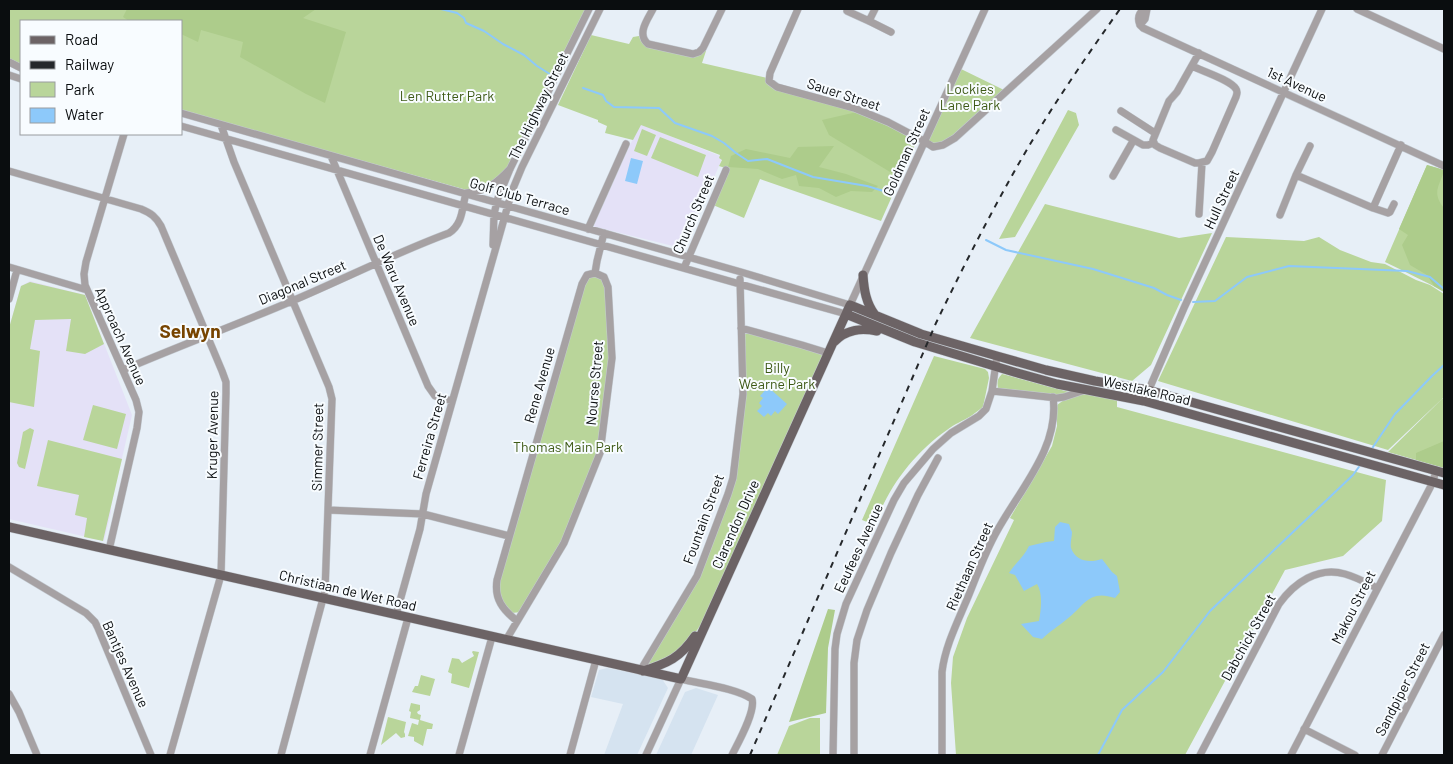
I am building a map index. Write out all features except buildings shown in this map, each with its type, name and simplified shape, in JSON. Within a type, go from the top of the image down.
[{"type":"main road","points":[[863,275],[866,297],[875,315]]},
{"type":"main road","name":"Westlake Road","points":[[848,309],[875,315],[921,334],[1046,370],[1148,390],[1440,472]]},
{"type":"main road","name":"Westlake Road","points":[[848,309],[887,332],[996,366],[1057,384],[1144,401],[1444,485]]},
{"type":"main road","name":"Clarendon Drive","points":[[681,679],[848,309]]},
{"type":"main road","points":[[830,349],[841,336],[853,330],[865,329],[887,332]]},
{"type":"main road","name":"Christiaan de Wet Road","points":[[9,527],[681,679]]},
{"type":"main road","points":[[642,671],[668,662],[680,655],[692,642],[708,618]]},
{"type":"street","name":"The Highway Street","points":[[494,214],[496,203],[510,169],[589,9]]},
{"type":"street","name":"The Highway Street","points":[[504,216],[517,177],[600,9]]},
{"type":"street","points":[[653,9],[644,28],[643,37],[645,41],[648,44],[693,54],[703,48],[722,9]]},
{"type":"street","name":"Sauer Street","points":[[798,9],[772,67],[769,81],[776,87],[854,108],[888,122],[924,141]]},
{"type":"street","points":[[869,21],[875,9]]},
{"type":"street","name":"Goldman Street","points":[[848,309],[984,9]]},
{"type":"street","points":[[924,141],[936,147],[955,138],[1097,9]]},
{"type":"street","name":"1st Avenue","points":[[1145,9],[1146,15],[1140,25],[1143,28],[1444,166]]},
{"type":"street","name":"Hull Street","points":[[1144,401],[1184,308],[1322,9]]},
{"type":"street","points":[[1357,9],[1444,49]]},
{"type":"street","points":[[847,11],[891,32]]},
{"type":"street","points":[[1153,143],[1155,133],[1169,101],[1178,92],[1199,53]]},
{"type":"street","points":[[1153,143],[1177,156],[1195,162],[1202,163],[1207,161],[1212,152],[1236,97],[1237,90],[1227,82],[1192,66]]},
{"type":"street","points":[[1121,111],[1155,133]]},
{"type":"street","name":"Golf Club Terrace","points":[[182,113],[741,272],[848,309]]},
{"type":"street","name":"Simmer Street","points":[[221,125],[234,162],[331,393],[327,578],[324,598],[281,755]]},
{"type":"street","name":"Golf Club Terrace","points":[[182,126],[684,268],[848,309]]},
{"type":"street","points":[[1116,130],[1133,141],[1146,146],[1153,143]]},
{"type":"street","name":"Approach Avenue","points":[[109,550],[139,419],[136,400],[84,280],[85,269],[124,135]]},
{"type":"street","points":[[1113,176],[1133,141]]},
{"type":"street","points":[[588,229],[626,144]]},
{"type":"street","points":[[1280,215],[1310,146]]},
{"type":"street","points":[[1373,208],[1401,146]]},
{"type":"street","name":"De Waru Avenue","points":[[331,156],[428,386],[435,396],[452,401]]},
{"type":"street","points":[[1199,214],[1202,163]]},
{"type":"street","points":[[466,193],[489,187],[510,169]]},
{"type":"street","name":"Church Street","points":[[684,268],[726,170]]},
{"type":"street","name":"Kruger Avenue","points":[[9,171],[151,213],[158,221],[222,371],[226,386],[220,575],[170,755]]},
{"type":"street","points":[[1296,175],[1388,213],[1394,204]]},
{"type":"street","name":"Diagonal Street","points":[[123,370],[207,334],[292,301],[452,231],[459,223],[466,193]]},
{"type":"street","name":"Ferreira Street","points":[[491,265],[494,244],[494,214]]},
{"type":"street","name":"Ferreira Street","points":[[396,615],[417,539],[426,494],[504,216]]},
{"type":"street","points":[[595,273],[604,233]]},
{"type":"street","points":[[9,267],[87,290]]},
{"type":"street","points":[[9,299],[17,270]]},
{"type":"street","name":"Fountain Street","points":[[642,671],[697,576],[731,486],[743,394],[739,283],[741,272]]},
{"type":"street","name":"Rene Avenue","points":[[517,621],[504,610],[497,598],[497,580],[582,284],[587,276],[595,273]]},
{"type":"street","name":"Nourse Street","points":[[506,640],[564,543],[600,453],[612,350],[608,287],[604,277],[595,273]]},
{"type":"street","points":[[740,328],[830,349]]},
{"type":"street","name":"Eeufees Avenue","points":[[833,755],[835,650],[837,634],[846,604],[894,500],[904,483],[940,442],[983,413],[989,404],[997,356]]},
{"type":"street","points":[[992,391],[1064,397],[1085,390]]},
{"type":"street","name":"Riethaan Street","points":[[942,755],[942,672],[948,646],[996,532],[1048,444],[1054,416],[1052,397]]},
{"type":"street","points":[[854,755],[854,663],[857,640],[867,610],[891,553],[918,495],[938,458]]},
{"type":"street","name":"Makou Street","points":[[1291,755],[1377,588],[1440,472]]},
{"type":"street","points":[[328,510],[422,514],[509,536]]},
{"type":"street","name":"Bantjes Avenue","points":[[9,567],[86,613],[95,622],[151,755]]},
{"type":"street","name":"Dabchick Street","points":[[1200,755],[1279,604],[1290,590],[1318,573],[1333,571],[1346,574],[1377,588]]},
{"type":"street","points":[[370,755],[408,618]]},
{"type":"street","name":"Sandpiper Street","points":[[1382,755],[1444,634]]},
{"type":"street","points":[[459,755],[492,637]]},
{"type":"street","points":[[570,755],[596,660]]},
{"type":"street","points":[[681,679],[733,691],[752,699],[753,704],[750,714],[732,755]]},
{"type":"street","name":"Clarendon Drive","points":[[646,755],[681,679]]},
{"type":"street","points":[[9,694],[19,712],[37,755]]},
{"type":"street","points":[[1304,729],[1355,755]]},
{"type":"shaded area","points":[[640,124],[720,156],[722,159],[687,240],[673,246],[592,226]]},
{"type":"shaded area","points":[[30,281],[85,295],[132,415],[104,541],[9,519],[9,328],[21,286]]},
{"type":"shaded area","points":[[607,668],[662,679],[668,688],[637,755],[604,755],[623,704],[591,697],[599,670]]},
{"type":"shaded area","points":[[696,688],[718,695],[691,755],[656,755],[685,692]]},
{"type":"green space","name":"Len Rutter Park","points":[[9,9],[587,9],[508,168],[491,184],[470,191],[182,110],[182,20],[20,20],[20,64],[9,58]]},
{"type":"green space","points":[[127,9],[316,9],[303,18],[346,32],[325,103],[240,57],[243,42],[201,30],[198,42],[182,34],[182,20],[128,20],[123,17]]},
{"type":"green space","points":[[591,35],[629,44],[633,37],[639,36],[641,41],[672,51],[706,51],[702,63],[767,78],[767,81],[853,110],[887,124],[917,140],[881,221],[760,179],[744,218],[713,205],[725,168],[719,166],[722,160],[719,158],[720,155],[641,125],[633,140],[605,133],[607,126],[598,122],[598,120],[558,105]]},
{"type":"green space","name":"Lockies Lane Park","points":[[961,69],[1004,90],[955,136],[936,145],[928,141]]},
{"type":"green space","points":[[1068,110],[1076,113],[1079,125],[1015,237],[999,239]]},
{"type":"green space","points":[[857,112],[917,140],[900,178],[829,135],[822,120]]},
{"type":"green space","points":[[642,129],[656,135],[647,156],[634,151]]},
{"type":"green space","points":[[660,137],[706,155],[698,177],[651,158]]},
{"type":"green space","points":[[834,146],[819,167],[846,174],[878,186],[872,192],[851,191],[836,197],[819,188],[799,186],[796,175],[782,179],[758,169],[728,167],[731,156],[746,149],[790,158],[798,147]]},
{"type":"green space","points":[[1427,165],[1444,170],[1444,292],[1385,262]]},
{"type":"green space","points":[[1427,165],[1444,170],[1437,193],[1444,208],[1444,292],[1434,286],[1427,275],[1410,265],[1402,245],[1408,235],[1399,229]]},
{"type":"green space","points":[[1045,204],[1179,238],[1212,233],[1151,365],[1132,381],[970,338]]},
{"type":"green space","points":[[1226,237],[1304,241],[1319,237],[1340,250],[1371,262],[1385,264],[1430,285],[1444,294],[1444,397],[1388,450],[1158,381]]},
{"type":"green space","name":"Thomas Main Park","points":[[594,275],[604,281],[610,357],[598,451],[564,540],[521,612],[512,613],[504,606],[498,587],[585,281]]},
{"type":"green space","points":[[30,282],[85,295],[104,344],[85,354],[66,351],[71,319],[35,320],[30,349],[40,351],[34,407],[9,402],[9,328],[21,286]]},
{"type":"green space","name":"Billy Wearne Park","points":[[743,331],[824,354],[702,623],[678,654],[644,668],[688,596],[736,473]]},
{"type":"green space","points":[[934,356],[985,369],[988,372],[989,378],[983,407],[935,439],[913,460],[887,497],[875,525],[862,520]]},
{"type":"green space","points":[[1002,374],[1069,392],[1061,395],[998,388],[999,377]]},
{"type":"green space","points":[[1083,394],[1117,399],[1117,407],[1386,480],[1382,521],[1343,556],[1285,570],[1185,755],[956,755],[951,683],[953,657],[967,618],[1014,520],[1010,518],[1052,446],[1057,426],[1057,405],[1068,397]]},
{"type":"green space","points":[[1444,398],[1444,468],[1388,452],[1442,399]]},
{"type":"green space","points":[[93,405],[126,414],[117,449],[83,440]]},
{"type":"green space","points":[[30,428],[34,430],[25,469],[19,467],[17,463],[23,432]]},
{"type":"green space","points":[[48,440],[122,459],[103,541],[84,537],[87,518],[75,515],[79,495],[37,486]]},
{"type":"green space","points":[[1444,441],[1444,468],[1416,460],[1416,453]]},
{"type":"green space","points":[[828,609],[835,610],[828,648],[826,713],[789,722]]},
{"type":"green space","points":[[473,651],[479,652],[469,688],[451,683],[452,674],[448,672],[452,658],[459,659],[462,663],[474,656]]},
{"type":"green space","points":[[421,675],[435,679],[430,696],[412,692],[415,686],[418,686]]},
{"type":"green space","points":[[411,703],[420,705],[420,710],[417,712],[421,715],[420,720],[433,724],[432,729],[427,729],[423,746],[414,741],[414,737],[408,736],[412,723],[418,725],[419,720],[410,718]]},
{"type":"green space","points":[[388,717],[406,722],[405,737],[401,738],[396,733],[381,745]]},
{"type":"green space","points":[[810,718],[820,718],[820,755],[777,755],[789,726]]},
{"type":"water","points":[[631,158],[643,161],[637,184],[625,181]]},
{"type":"water","points":[[768,387],[787,404],[778,414],[775,411],[771,416],[768,413],[764,417],[757,411],[762,406],[759,403],[763,398],[760,396]]},
{"type":"water","points":[[1060,522],[1069,524],[1072,532],[1071,548],[1073,553],[1080,559],[1088,561],[1102,559],[1117,576],[1120,592],[1115,598],[1099,596],[1088,600],[1042,639],[1033,637],[1021,624],[1039,621],[1041,602],[1037,584],[1024,591],[1015,575],[1009,573],[1029,546],[1054,541],[1055,527]]},
{"type":"waterway","points":[[441,9],[457,13],[464,18],[466,23],[484,31],[524,55],[553,76]]},
{"type":"waterway","points":[[583,88],[603,95],[606,101],[614,107],[659,108],[675,123],[712,136],[748,161],[767,159],[813,177],[867,186],[890,193]]},
{"type":"waterway","points":[[986,240],[1006,250],[1093,269],[1154,288],[1181,300]]},
{"type":"waterway","points":[[1193,302],[1215,301],[1247,277],[1289,266],[1407,271],[1430,277],[1444,289]]},
{"type":"waterway","points":[[1371,450],[1395,414],[1444,365]]},
{"type":"waterway","points":[[1098,755],[1122,710],[1163,672],[1210,611],[1353,475],[1361,464]]},
{"type":"railway","points":[[750,755],[936,323],[956,281],[1033,139],[1120,9]]},
{"type":"district","name":"Selwyn","points":[[190,330]]}]
